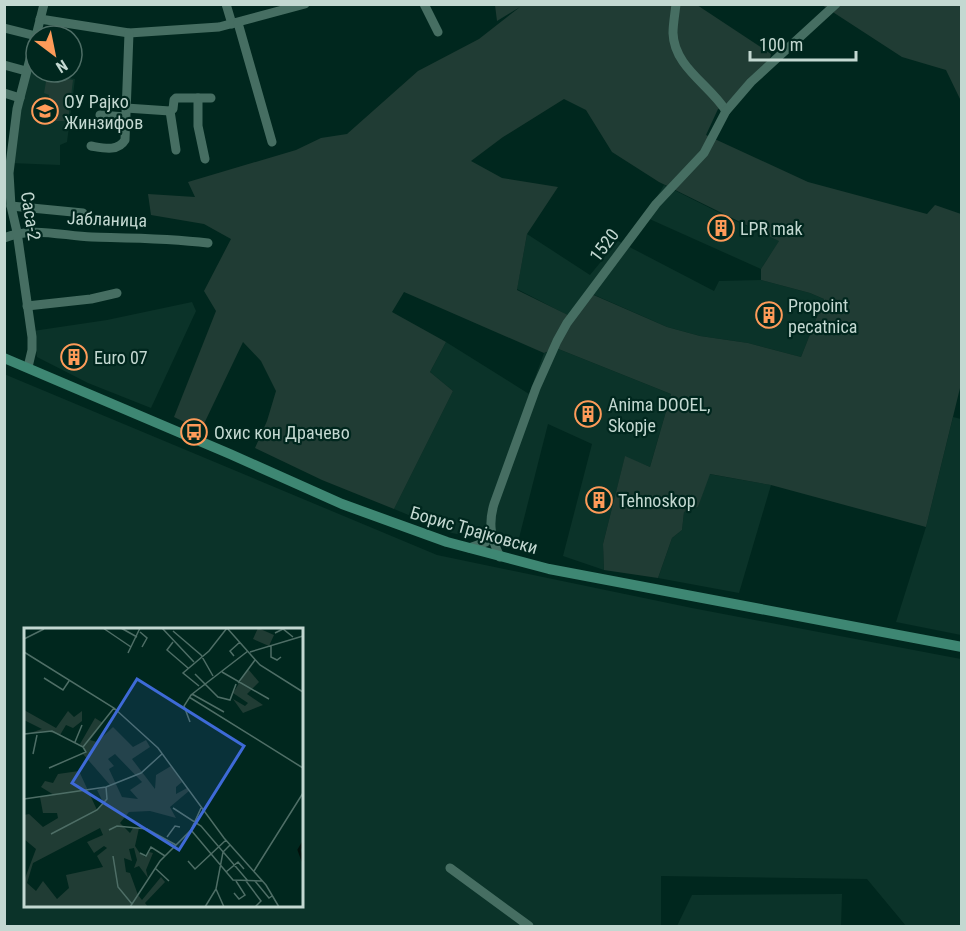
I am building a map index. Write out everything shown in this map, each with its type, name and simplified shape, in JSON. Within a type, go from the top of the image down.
[{"type":"main road","name":"Борис Трајковски","points":[[4,358],[342,504],[467,548],[569,573],[962,647]]},
{"type":"street","name":"Саса-2","points":[[39,24],[44,4]]},
{"type":"street","points":[[226,4],[235,24],[272,142]]},
{"type":"street","points":[[40,19],[129,33],[219,27],[235,24],[276,9],[305,4]]},
{"type":"street","points":[[424,4],[438,32]]},
{"type":"street","points":[[676,4],[673,34],[678,52],[688,70],[711,91],[726,111]]},
{"type":"street","name":"1520","points":[[500,557],[491,531],[490,517],[536,388],[557,340],[602,275],[656,204],[704,153],[726,111],[751,82],[836,4]]},
{"type":"street","points":[[4,28],[24,33]]},
{"type":"street","points":[[91,146],[114,148],[122,145],[125,140],[129,33]]},
{"type":"street","points":[[4,65],[24,70]]},
{"type":"street","name":"Саса-2","points":[[24,80],[7,172],[32,350],[28,368]]},
{"type":"street","points":[[4,93],[20,98]]},
{"type":"street","points":[[176,150],[170,111],[174,100],[176,98],[211,98]]},
{"type":"street","points":[[198,98],[198,126],[205,159]]},
{"type":"street","points":[[100,115],[170,111]]},
{"type":"street","points":[[11,206],[83,213]]},
{"type":"street","name":"Јабланица","points":[[4,238],[17,232],[92,237],[163,238],[208,243]]},
{"type":"street","points":[[27,306],[91,299],[117,293]]},
{"type":"street","points":[[467,548],[486,542],[491,531]]},
{"type":"street","points":[[450,868],[529,927]]},
{"type":"shaded area","points":[[495,5],[697,5],[771,54],[768,69],[730,107],[718,109],[706,135],[808,182],[927,214],[935,205],[961,214],[961,384],[926,527],[771,485],[710,474],[698,507],[684,512],[682,530],[672,538],[658,578],[604,570],[603,544],[625,456],[650,467],[671,394],[556,348],[544,353],[404,292],[392,312],[446,342],[430,372],[453,391],[394,509],[322,480],[255,448],[267,421],[276,391],[261,361],[243,342],[201,430],[174,417],[216,311],[204,291],[231,239],[204,224],[151,215],[148,194],[195,197],[188,182],[296,150],[321,138],[347,134],[418,71],[479,39],[520,7],[497,21]],"holes":[[[564,99],[586,110],[612,152],[659,182],[779,241],[761,269],[761,280],[824,299],[801,357],[748,343],[700,336],[667,327],[589,293],[574,318],[517,290],[527,234],[558,187],[502,178],[471,161],[503,137]]]},
{"type":"shaded area","points":[[822,5],[961,5],[961,101],[946,70],[902,57]]},
{"type":"shaded area","name":"ОУ Рајко Жинзифов","points":[[24,82],[24,84],[74,84],[67,142],[60,145],[60,165],[10,163]]},
{"type":"shaded area","points":[[46,84],[73,84],[68,121],[47,121],[49,95],[44,93]]},
{"type":"shaded area","points":[[664,185],[742,224],[780,240],[761,269],[645,217]]},
{"type":"shaded area","points":[[527,234],[590,275],[618,241],[714,291],[719,281],[761,280],[824,299],[801,357],[748,343],[700,336],[667,327],[590,293],[575,319],[517,289]]},
{"type":"shaded area","points":[[192,302],[196,311],[151,408],[88,383],[37,357],[33,331],[107,320]]},
{"type":"shaded area","points":[[446,342],[529,394],[544,353],[556,348],[671,394],[650,467],[625,457],[603,544],[604,570],[563,556],[592,444],[548,424],[517,546],[452,533],[394,509],[453,391],[430,372]]},
{"type":"shaded area","points":[[4,374],[437,555],[692,608],[961,659],[961,926],[906,926],[867,879],[661,876],[661,926],[5,926]]},
{"type":"shaded area","points":[[953,417],[961,419],[961,635],[896,622],[926,527]]},
{"type":"shaded area","points":[[709,474],[771,485],[739,593],[658,578],[672,538],[682,530],[684,512],[698,507]]},
{"type":"shaded area","points":[[842,894],[841,926],[677,926],[692,895]]},
{"type":"place","name":"ОУ Рајко Жинзифов","points":[[45,111]]},
{"type":"place","name":"LPR mak","points":[[721,228]]},
{"type":"place","name":"Propoint pecatnica","points":[[769,315]]},
{"type":"place","name":"Euro 07","points":[[74,357]]},
{"type":"place","name":"Anima DOOEL, Skopje","points":[[588,414]]},
{"type":"place","name":"Охис кон Драчево","points":[[194,432]]},
{"type":"place","name":"Tehnoskop","points":[[599,500]]}]
